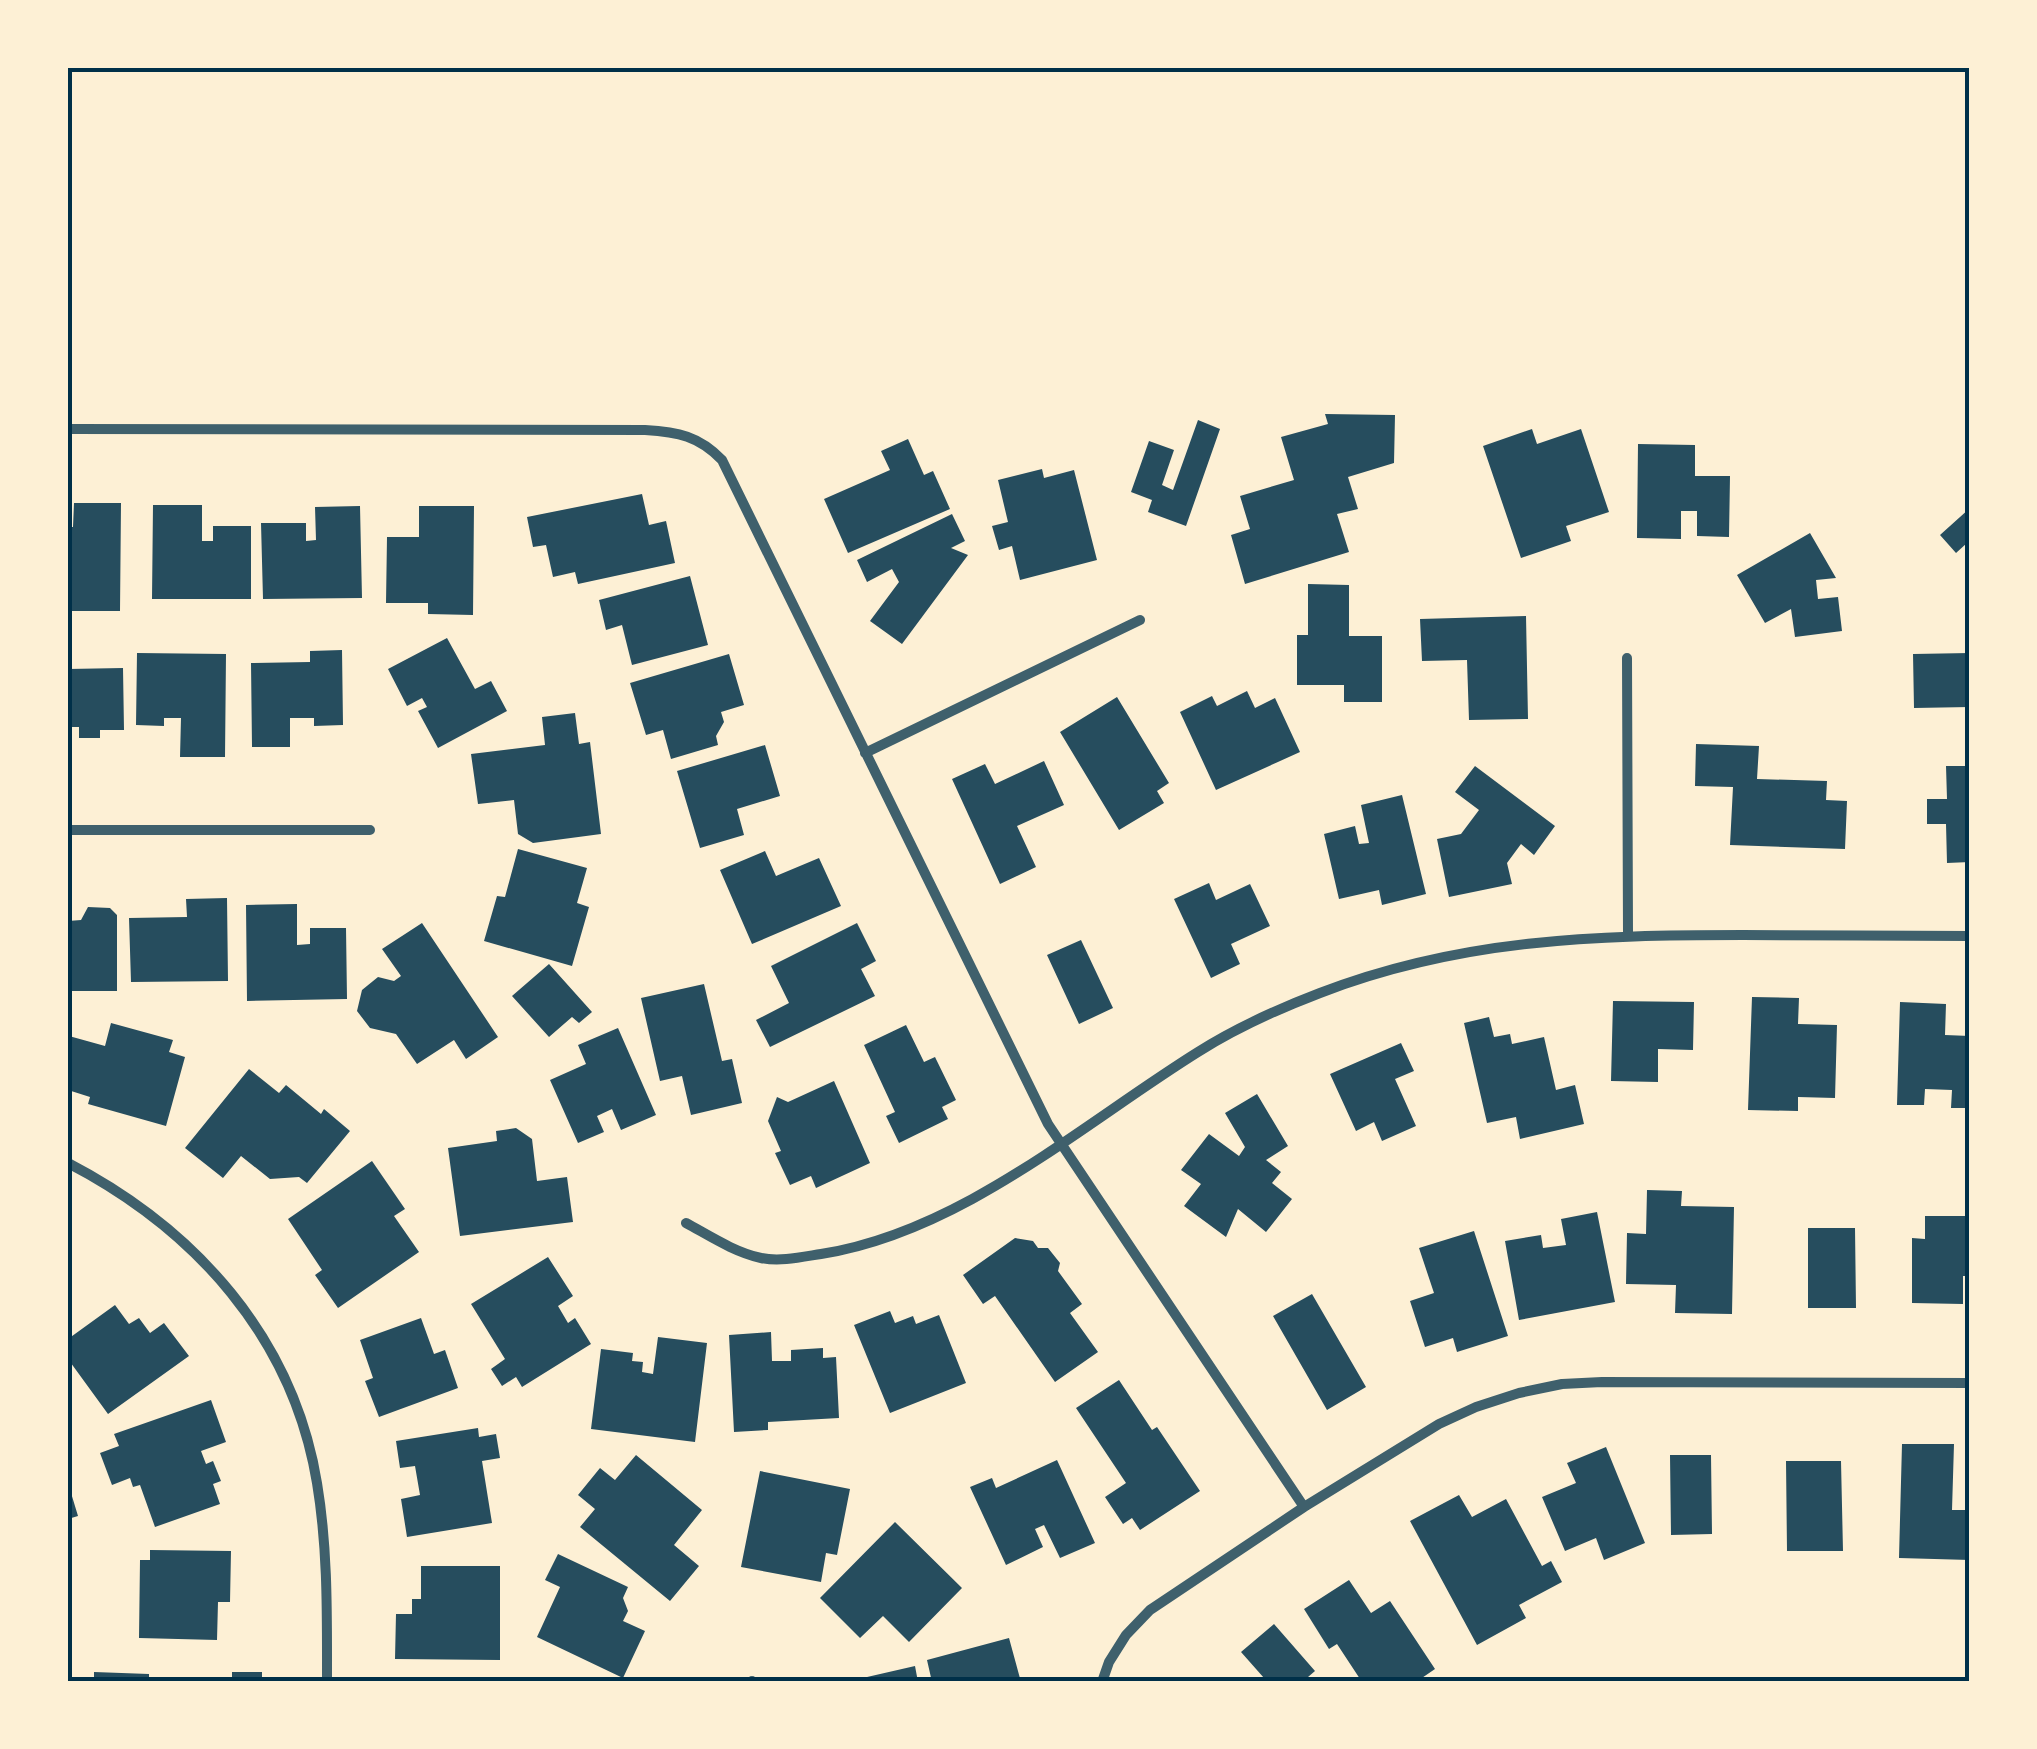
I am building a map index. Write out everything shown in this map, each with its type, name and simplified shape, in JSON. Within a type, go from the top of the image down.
[{"type":"street","points":[[68,428],[657,430],[691,435],[722,460],[1060,1145],[1304,1507]]},
{"type":"street","points":[[864,752],[1140,620]]},
{"type":"street","points":[[1627,658],[1628,935]]},
{"type":"street","points":[[68,830],[370,830]]},
{"type":"street","points":[[686,1223],[732,1248],[764,1258],[796,1258],[844,1250],[924,1221],[982,1192],[1202,1050],[1260,1018],[1320,992],[1410,964],[1486,947],[1628,935],[1970,936]]},
{"type":"street","points":[[68,1164],[113,1187],[202,1258],[240,1302],[274,1357],[298,1412],[316,1478],[326,1565],[327,1682]]},
{"type":"street","points":[[1102,1682],[1126,1634],[1150,1610],[1304,1507],[1439,1424],[1476,1406],[1562,1384],[1970,1383]]},
{"type":"building","points":[[1325,414],[1395,415],[1394,463],[1348,477],[1358,509],[1337,514],[1349,552],[1245,584],[1231,535],[1250,529],[1240,496],[1294,480],[1281,437],[1328,424]]},
{"type":"building","points":[[1198,420],[1220,429],[1186,526],[1148,512],[1152,500],[1131,492],[1149,441],[1174,450],[1162,485],[1173,490]]},
{"type":"building","points":[[1532,429],[1537,444],[1581,429],[1609,512],[1566,526],[1571,541],[1521,558],[1483,446]]},
{"type":"building","points":[[908,439],[924,475],[933,471],[950,509],[848,553],[824,499],[890,470],[881,451]]},
{"type":"building","points":[[1638,444],[1695,445],[1695,476],[1730,476],[1729,537],[1697,536],[1697,511],[1681,511],[1681,539],[1637,538]]},
{"type":"building","points":[[1042,469],[1044,478],[1074,470],[1097,560],[1020,580],[1012,546],[999,550],[992,526],[1008,522],[998,480]]},
{"type":"building","points":[[642,494],[649,525],[666,521],[675,563],[578,584],[575,572],[553,577],[546,545],[533,547],[527,517]]},
{"type":"building","points":[[74,503],[121,503],[120,611],[68,611],[68,527],[73,527]]},
{"type":"building","points":[[153,505],[202,505],[202,541],[213,541],[213,526],[251,526],[251,599],[152,599]]},
{"type":"building","points":[[360,506],[362,598],[263,599],[261,523],[306,523],[306,541],[316,540],[315,507]]},
{"type":"building","points":[[419,506],[474,506],[473,615],[428,614],[428,603],[386,603],[387,537],[419,537]]},
{"type":"building","points":[[1970,508],[1970,545],[1967,543],[1956,553],[1940,535]]},
{"type":"building","points":[[952,514],[965,541],[951,548],[968,555],[902,644],[870,621],[899,582],[892,569],[867,582],[857,560]]},
{"type":"building","points":[[1810,533],[1836,578],[1816,580],[1818,599],[1838,597],[1842,631],[1795,637],[1791,609],[1765,623],[1737,575]]},
{"type":"building","points":[[690,576],[708,645],[632,665],[622,625],[606,630],[599,600]]},
{"type":"building","points":[[1308,584],[1349,585],[1349,636],[1382,636],[1382,702],[1344,702],[1344,685],[1297,685],[1297,635],[1308,635]]},
{"type":"building","points":[[1526,616],[1528,719],[1469,720],[1467,660],[1422,661],[1420,619]]},
{"type":"building","points":[[447,638],[475,689],[491,681],[507,711],[438,748],[418,711],[427,707],[422,698],[407,706],[388,669]]},
{"type":"building","points":[[342,650],[343,725],[314,726],[314,718],[290,718],[290,747],[252,747],[251,663],[310,662],[310,651]]},
{"type":"building","points":[[137,653],[226,654],[225,757],[180,757],[181,718],[164,718],[164,726],[136,725]]},
{"type":"building","points":[[1970,653],[1970,707],[1914,708],[1913,654]]},
{"type":"building","points":[[729,654],[744,705],[721,712],[724,722],[716,736],[718,745],[671,759],[663,730],[646,735],[630,683]]},
{"type":"building","points":[[123,668],[124,730],[100,730],[100,738],[79,738],[79,727],[68,727],[68,669]]},
{"type":"building","points":[[1247,691],[1255,708],[1275,698],[1300,752],[1216,790],[1180,712],[1212,696],[1217,706]]},
{"type":"building","points":[[1117,697],[1169,783],[1157,791],[1164,803],[1119,830],[1060,732]]},
{"type":"building","points":[[575,713],[579,744],[590,742],[601,834],[533,843],[518,834],[514,800],[478,804],[471,754],[545,745],[542,717]]},
{"type":"building","points":[[1696,744],[1759,746],[1757,779],[1827,781],[1826,800],[1847,801],[1845,849],[1730,845],[1733,787],[1695,786]]},
{"type":"building","points":[[765,745],[780,796],[737,809],[744,835],[700,848],[677,771]]},
{"type":"building","points":[[1044,761],[1064,805],[1017,826],[1036,867],[1000,884],[952,779],[985,764],[995,784]]},
{"type":"building","points":[[1475,766],[1555,826],[1534,855],[1521,844],[1507,863],[1512,884],[1449,897],[1437,839],[1461,834],[1479,810],[1455,792]]},
{"type":"building","points":[[1946,766],[1970,766],[1970,862],[1947,863],[1946,824],[1927,824],[1927,799],[1947,799]]},
{"type":"building","points":[[1402,795],[1426,894],[1382,905],[1379,890],[1339,899],[1324,834],[1355,826],[1359,844],[1369,843],[1361,805]]},
{"type":"building","points":[[518,849],[587,868],[577,903],[589,907],[572,966],[484,941],[497,896],[505,897]]},
{"type":"building","points":[[765,851],[776,876],[819,858],[841,906],[752,944],[720,870]]},
{"type":"building","points":[[1209,883],[1216,900],[1250,884],[1270,926],[1231,944],[1240,964],[1211,978],[1174,899]]},
{"type":"building","points":[[227,898],[228,981],[131,982],[129,918],[187,917],[186,899]]},
{"type":"building","points":[[297,904],[297,945],[310,944],[310,928],[346,928],[347,999],[247,1001],[246,905]]},
{"type":"building","points":[[88,907],[110,908],[117,915],[117,991],[68,991],[68,921],[81,920]]},
{"type":"building","points":[[422,923],[498,1037],[466,1059],[454,1040],[417,1064],[396,1034],[370,1028],[357,1011],[362,990],[378,977],[394,981],[401,976],[382,949]]},
{"type":"building","points":[[857,923],[876,961],[861,969],[875,996],[770,1047],[756,1020],[789,1003],[771,966]]},
{"type":"building","points":[[1081,940],[1113,1008],[1079,1024],[1047,955]]},
{"type":"building","points":[[549,964],[592,1012],[579,1023],[572,1017],[549,1037],[512,996]]},
{"type":"building","points":[[704,984],[722,1061],[732,1059],[742,1103],[691,1115],[682,1076],[660,1081],[641,998]]},
{"type":"building","points":[[1752,997],[1799,998],[1798,1024],[1837,1025],[1835,1098],[1798,1097],[1798,1111],[1748,1110]]},
{"type":"building","points":[[1613,1001],[1694,1002],[1693,1050],[1658,1049],[1658,1082],[1611,1081]]},
{"type":"building","points":[[1900,1002],[1946,1004],[1945,1035],[1970,1036],[1970,1108],[1951,1108],[1952,1090],[1925,1089],[1924,1105],[1897,1105]]},
{"type":"building","points":[[1489,1017],[1494,1037],[1510,1034],[1512,1044],[1544,1037],[1556,1090],[1575,1085],[1584,1124],[1520,1139],[1516,1117],[1487,1123],[1464,1023]]},
{"type":"building","points":[[111,1023],[173,1040],[169,1052],[185,1057],[166,1126],[88,1104],[90,1097],[68,1090],[69,1036],[105,1046]]},
{"type":"building","points":[[906,1025],[924,1062],[935,1057],[956,1100],[942,1107],[948,1119],[899,1143],[886,1116],[895,1112],[864,1045]]},
{"type":"building","points":[[618,1028],[656,1115],[621,1130],[612,1109],[597,1116],[604,1132],[578,1143],[550,1080],[586,1064],[578,1045]]},
{"type":"building","points":[[1401,1043],[1414,1071],[1395,1079],[1416,1126],[1382,1141],[1374,1122],[1356,1131],[1330,1074]]},
{"type":"building","points":[[249,1069],[279,1093],[286,1085],[321,1114],[324,1109],[350,1131],[307,1183],[299,1177],[270,1179],[241,1156],[223,1178],[185,1148]]},
{"type":"building","points":[[834,1081],[870,1163],[816,1188],[811,1176],[790,1185],[775,1153],[781,1151],[768,1121],[777,1097],[788,1102]]},
{"type":"building","points":[[1257,1094],[1288,1146],[1266,1160],[1281,1172],[1272,1183],[1292,1199],[1266,1232],[1238,1209],[1226,1237],[1184,1206],[1201,1184],[1181,1170],[1209,1134],[1239,1156],[1245,1147],[1225,1113]]},
{"type":"building","points":[[516,1128],[532,1139],[537,1181],[567,1177],[573,1222],[460,1236],[448,1148],[497,1141],[496,1131]]},
{"type":"building","points":[[372,1161],[405,1209],[394,1216],[419,1252],[338,1308],[315,1275],[322,1270],[288,1219]]},
{"type":"building","points":[[1647,1190],[1682,1191],[1681,1206],[1734,1207],[1732,1314],[1675,1313],[1676,1285],[1626,1284],[1627,1233],[1646,1234]]},
{"type":"building","points":[[1597,1212],[1615,1302],[1519,1320],[1505,1241],[1541,1235],[1543,1248],[1566,1245],[1561,1219]]},
{"type":"building","points":[[1925,1216],[1970,1216],[1970,1276],[1963,1276],[1963,1304],[1912,1303],[1912,1238],[1925,1239]]},
{"type":"building","points":[[1808,1228],[1855,1228],[1856,1308],[1808,1308]]},
{"type":"building","points":[[1474,1231],[1508,1336],[1457,1352],[1453,1338],[1425,1347],[1410,1301],[1434,1293],[1419,1248]]},
{"type":"building","points":[[1015,1238],[1048,1248],[1060,1263],[1058,1271],[1082,1304],[1070,1313],[1098,1352],[1055,1382],[995,1296],[983,1304],[963,1275]]},
{"type":"building","points":[[548,1257],[573,1296],[558,1306],[568,1323],[575,1318],[591,1344],[522,1387],[516,1377],[502,1386],[491,1369],[505,1359],[471,1304]]},
{"type":"building","points":[[1312,1294],[1366,1387],[1327,1410],[1273,1316]]},
{"type":"building","points":[[115,1305],[129,1324],[139,1318],[150,1333],[164,1323],[189,1356],[108,1414],[68,1359],[68,1339]]},
{"type":"building","points":[[890,1311],[895,1323],[913,1316],[916,1324],[939,1315],[966,1383],[890,1413],[854,1325]]},
{"type":"building","points":[[421,1318],[434,1354],[445,1350],[458,1388],[379,1417],[365,1381],[373,1378],[360,1340]]},
{"type":"building","points":[[771,1332],[772,1361],[791,1361],[791,1350],[823,1348],[823,1358],[836,1357],[839,1418],[768,1422],[768,1430],[734,1432],[729,1335]]},
{"type":"building","points":[[658,1337],[707,1343],[695,1442],[591,1429],[601,1349],[633,1353],[632,1361],[643,1362],[642,1372],[653,1374]]},
{"type":"building","points":[[1119,1380],[1200,1491],[1140,1530],[1132,1518],[1123,1524],[1105,1497],[1126,1483],[1076,1408]]},
{"type":"building","points":[[211,1400],[226,1442],[201,1451],[206,1464],[213,1461],[221,1481],[213,1484],[220,1504],[155,1527],[140,1485],[133,1487],[130,1478],[112,1485],[100,1453],[119,1446],[114,1434]]},
{"type":"building","points":[[478,1428],[479,1437],[496,1434],[500,1458],[482,1461],[492,1523],[407,1537],[401,1499],[420,1495],[415,1466],[400,1468],[396,1441]]},
{"type":"building","points":[[1902,1444],[1954,1444],[1952,1510],[1970,1510],[1970,1560],[1899,1558]]},
{"type":"building","points":[[1606,1447],[1645,1543],[1604,1560],[1596,1538],[1565,1551],[1542,1497],[1576,1483],[1567,1463]]},
{"type":"building","points":[[636,1455],[702,1510],[674,1545],[699,1566],[670,1601],[580,1527],[595,1509],[578,1495],[600,1468],[615,1480]]},
{"type":"building","points":[[1670,1455],[1711,1455],[1712,1534],[1671,1535]]},
{"type":"building","points":[[1057,1460],[1095,1543],[1060,1558],[1044,1525],[1035,1529],[1043,1547],[1006,1565],[970,1487],[992,1478],[996,1488]]},
{"type":"building","points":[[1786,1461],[1841,1461],[1843,1551],[1787,1551]]},
{"type":"building","points":[[760,1471],[850,1489],[837,1555],[826,1553],[821,1582],[741,1567]]},
{"type":"building","points":[[68,1483],[78,1516],[68,1519]]},
{"type":"building","points":[[1459,1495],[1472,1517],[1506,1499],[1542,1566],[1551,1561],[1562,1582],[1519,1605],[1526,1618],[1477,1645],[1410,1521]]},
{"type":"building","points":[[895,1522],[962,1588],[909,1642],[883,1616],[860,1638],[820,1598]]},
{"type":"building","points":[[150,1550],[231,1551],[230,1602],[218,1602],[217,1640],[139,1638],[140,1560],[150,1560]]},
{"type":"building","points":[[558,1554],[628,1587],[623,1598],[628,1611],[623,1621],[645,1631],[623,1678],[537,1637],[560,1587],[545,1580]]},
{"type":"building","points":[[421,1566],[500,1566],[500,1660],[395,1659],[396,1614],[412,1614],[412,1599],[421,1599]]},
{"type":"building","points":[[1349,1580],[1371,1613],[1390,1601],[1435,1669],[1416,1682],[1362,1682],[1337,1644],[1329,1649],[1304,1609]]},
{"type":"building","points":[[1274,1624],[1315,1671],[1308,1677],[1312,1682],[1260,1682],[1264,1678],[1241,1652]]},
{"type":"building","points":[[1009,1638],[1021,1682],[932,1682],[927,1660]]},
{"type":"building","points":[[915,1666],[918,1682],[854,1682],[854,1680]]},
{"type":"building","points":[[94,1672],[149,1674],[149,1682],[94,1682]]},
{"type":"building","points":[[232,1672],[262,1672],[262,1682],[232,1682]]}]
